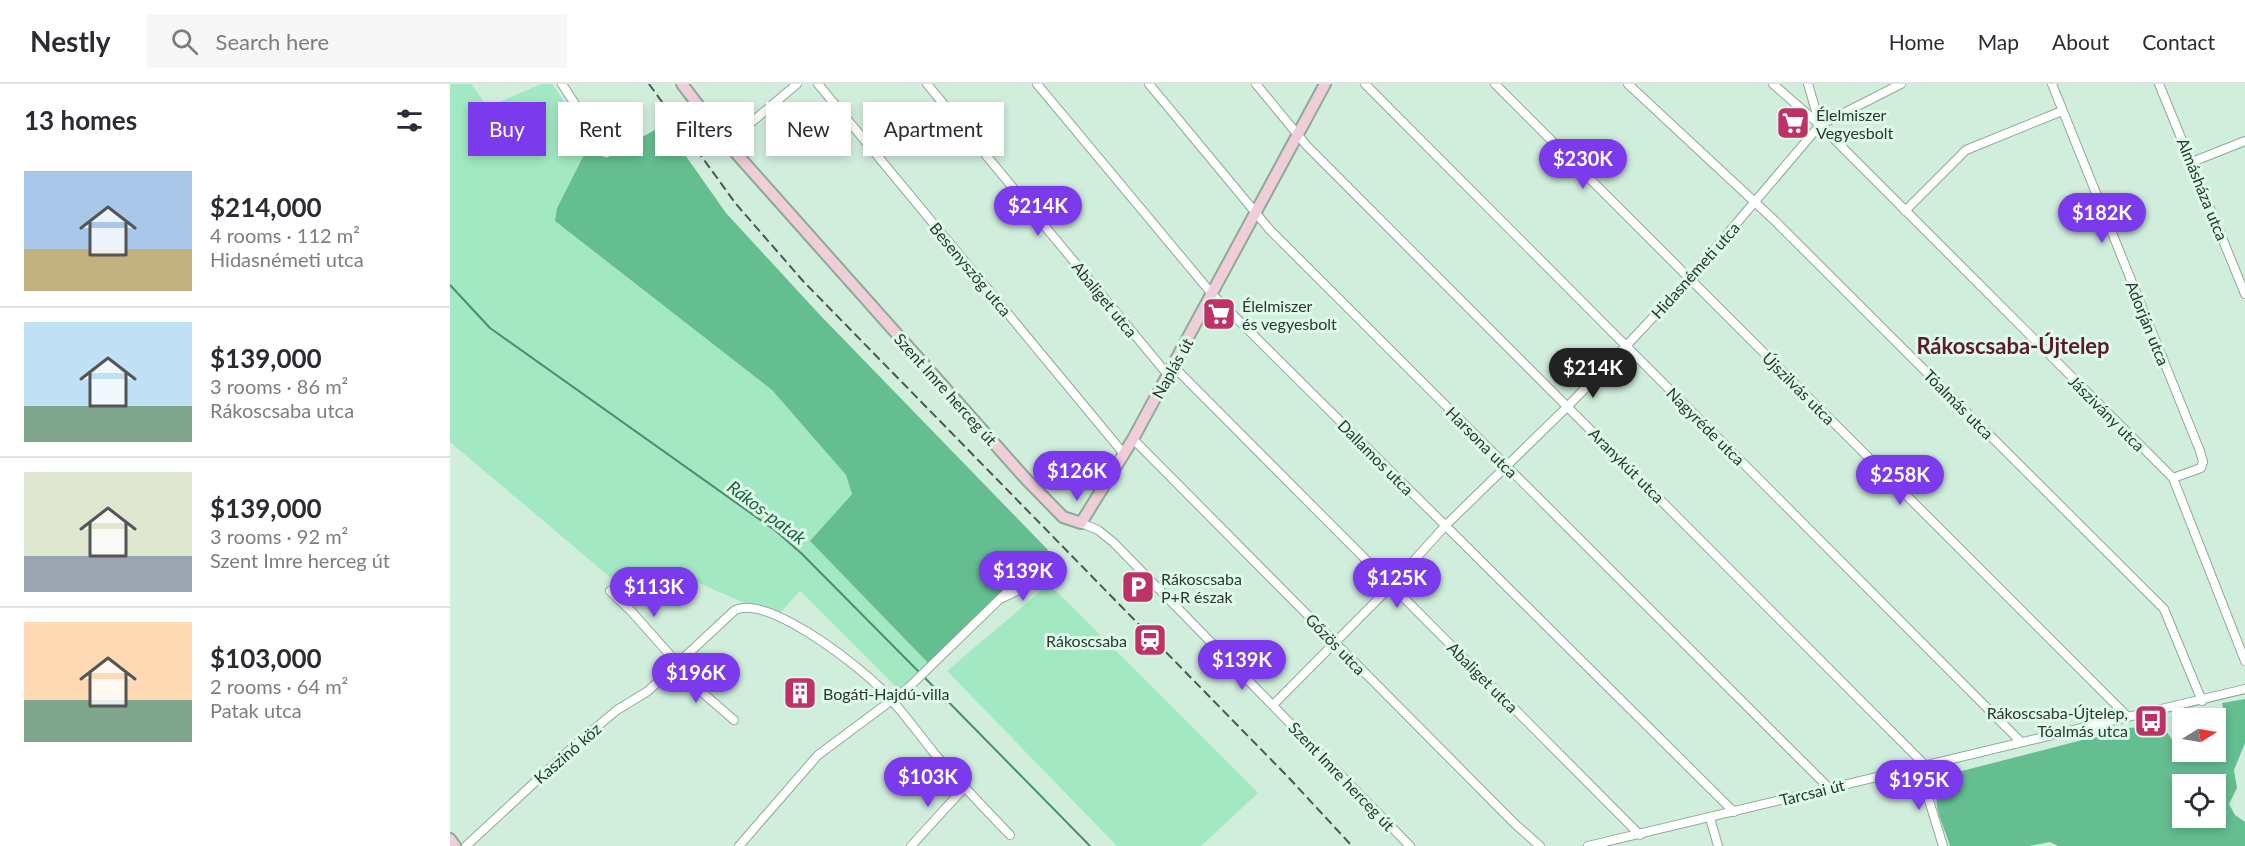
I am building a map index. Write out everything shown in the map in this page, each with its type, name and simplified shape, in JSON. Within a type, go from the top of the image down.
[{"type":"street","points":[[562,84],[574,102]]},
{"type":"street","name":"Szent Imre herceg út","points":[[682,84],[696,102]]},
{"type":"street","points":[[754,121],[797,84]]},
{"type":"street","name":"Besenyszög utca","points":[[818,84],[1124,454]]},
{"type":"street","name":"Abaliget utca","points":[[927,84],[1171,370],[1392,585],[1640,835]]},
{"type":"street","name":"Dallamos utca","points":[[1037,84],[1212,294],[1734,812]]},
{"type":"street","name":"Harsona utca","points":[[1149,84],[1256,214],[1828,787]]},
{"type":"street","name":"Aranykút utca","points":[[1256,84],[1297,136],[1568,406],[1922,767]]},
{"type":"street","name":"Naplás út","points":[[1081,523],[1133,439],[1325,84]]},
{"type":"street","name":"Nagyréde utca","points":[[1365,84],[2021,742]]},
{"type":"street","name":"Újszilvás utca","points":[[1495,84],[2128,717]]},
{"type":"street","name":"Tóalmás utca","points":[[1628,84],[1755,202],[2164,609],[2202,700]]},
{"type":"street","name":"Jászivány utca","points":[[1773,84],[1820,125],[2173,478],[2245,661]]},
{"type":"street","points":[[1808,84],[1820,125]]},
{"type":"street","name":"Adorján utca","points":[[2052,84],[2200,451],[2203,462],[2201,468],[2173,478]]},
{"type":"street","name":"Almásháza utca","points":[[2159,84],[2245,294]]},
{"type":"street","name":"Hidasnémeti utca","points":[[1273,705],[1392,585],[1445,526],[1626,346],[1690,278],[1820,125],[1898,85]]},
{"type":"street","points":[[1905,211],[1966,150],[2062,111]]},
{"type":"street","points":[[2192,162],[2245,141]]},
{"type":"street","name":"Szent Imre herceg út","points":[[740,156],[1063,517],[1098,530],[1113,542],[1410,846]]},
{"type":"street","name":"Gőzös utca","points":[[1133,439],[1515,824],[1540,846]]},
{"type":"street","points":[[739,846],[818,755],[913,683],[1037,563],[1048,563],[1051,571],[1045,578],[1000,599]]},
{"type":"street","points":[[610,591],[631,611],[676,666],[735,720]]},
{"type":"street","name":"Kaszinó köz","points":[[466,846],[575,745],[617,710],[648,691],[735,610],[749,606],[796,626],[849,661],[890,699],[964,788],[1010,835]]},
{"type":"street","name":"Tarcsai út","points":[[1588,846],[2245,688]]},
{"type":"street","points":[[1922,767],[1944,846]]},
{"type":"street","points":[[911,846],[964,788]]},
{"type":"street","points":[[1710,818],[1718,846]]},
{"type":"street","points":[[450,838],[456,846]]},
{"type":"green space","points":[[450,84],[471,84],[484,102],[468,102],[468,156],[546,156],[546,102],[500,102],[541,84],[552,84],[564,102],[558,102],[558,156],[583,156],[557,208],[555,221],[772,390],[846,475],[852,493],[810,541],[930,665],[899,690],[800,591],[776,617],[681,575],[657,568],[610,577],[450,442]]},
{"type":"green space","points":[[655,130],[655,156],[686,156],[726,213],[819,314],[1048,550],[1034,561],[930,665],[810,541],[852,494],[846,475],[772,390],[555,221],[557,208],[583,156],[602,156],[604,158],[608,156],[643,156],[643,137]]},
{"type":"green space","points":[[1049,584],[1258,793],[1201,846],[1117,846],[947,671]]},
{"type":"green space","points":[[2245,699],[2245,743],[2234,770],[2237,788],[2229,804],[2235,815],[2245,822],[2245,846],[2058,846],[2050,842],[2029,846],[1950,846],[1939,815],[1937,797],[1939,789],[1954,773],[2129,728],[2158,725],[2172,739],[2172,762],[2226,762],[2226,708],[2223,708],[2222,703]]},
{"type":"waterway","name":"Rákos-patak","points":[[450,285],[490,328],[776,531],[802,554],[920,673]]},
{"type":"waterway","name":"Rákos-patak","points":[[924,677],[1090,846]]},
{"type":"railway","points":[[649,84],[736,204],[803,281],[1290,779],[1352,846]]},
{"type":"place","name":"Élelmiszer Vegyesbolt","points":[[1793,123]]},
{"type":"place","name":"Élelmiszer és vegyesbolt","points":[[1219,314]]},
{"type":"place","name":"Rákoscsaba P+R észak","points":[[1138,587]]},
{"type":"place","name":"Rákoscsaba","points":[[1150,640]]},
{"type":"place","name":"Bogáti-Hajdú-villa","points":[[800,693]]},
{"type":"place","name":"Rákoscsaba-Újtelep, Tóalmás utca","points":[[2151,721]]},
{"type":"district","name":"Rákoscsaba-Újtelep","points":[[2013,345]]}]
